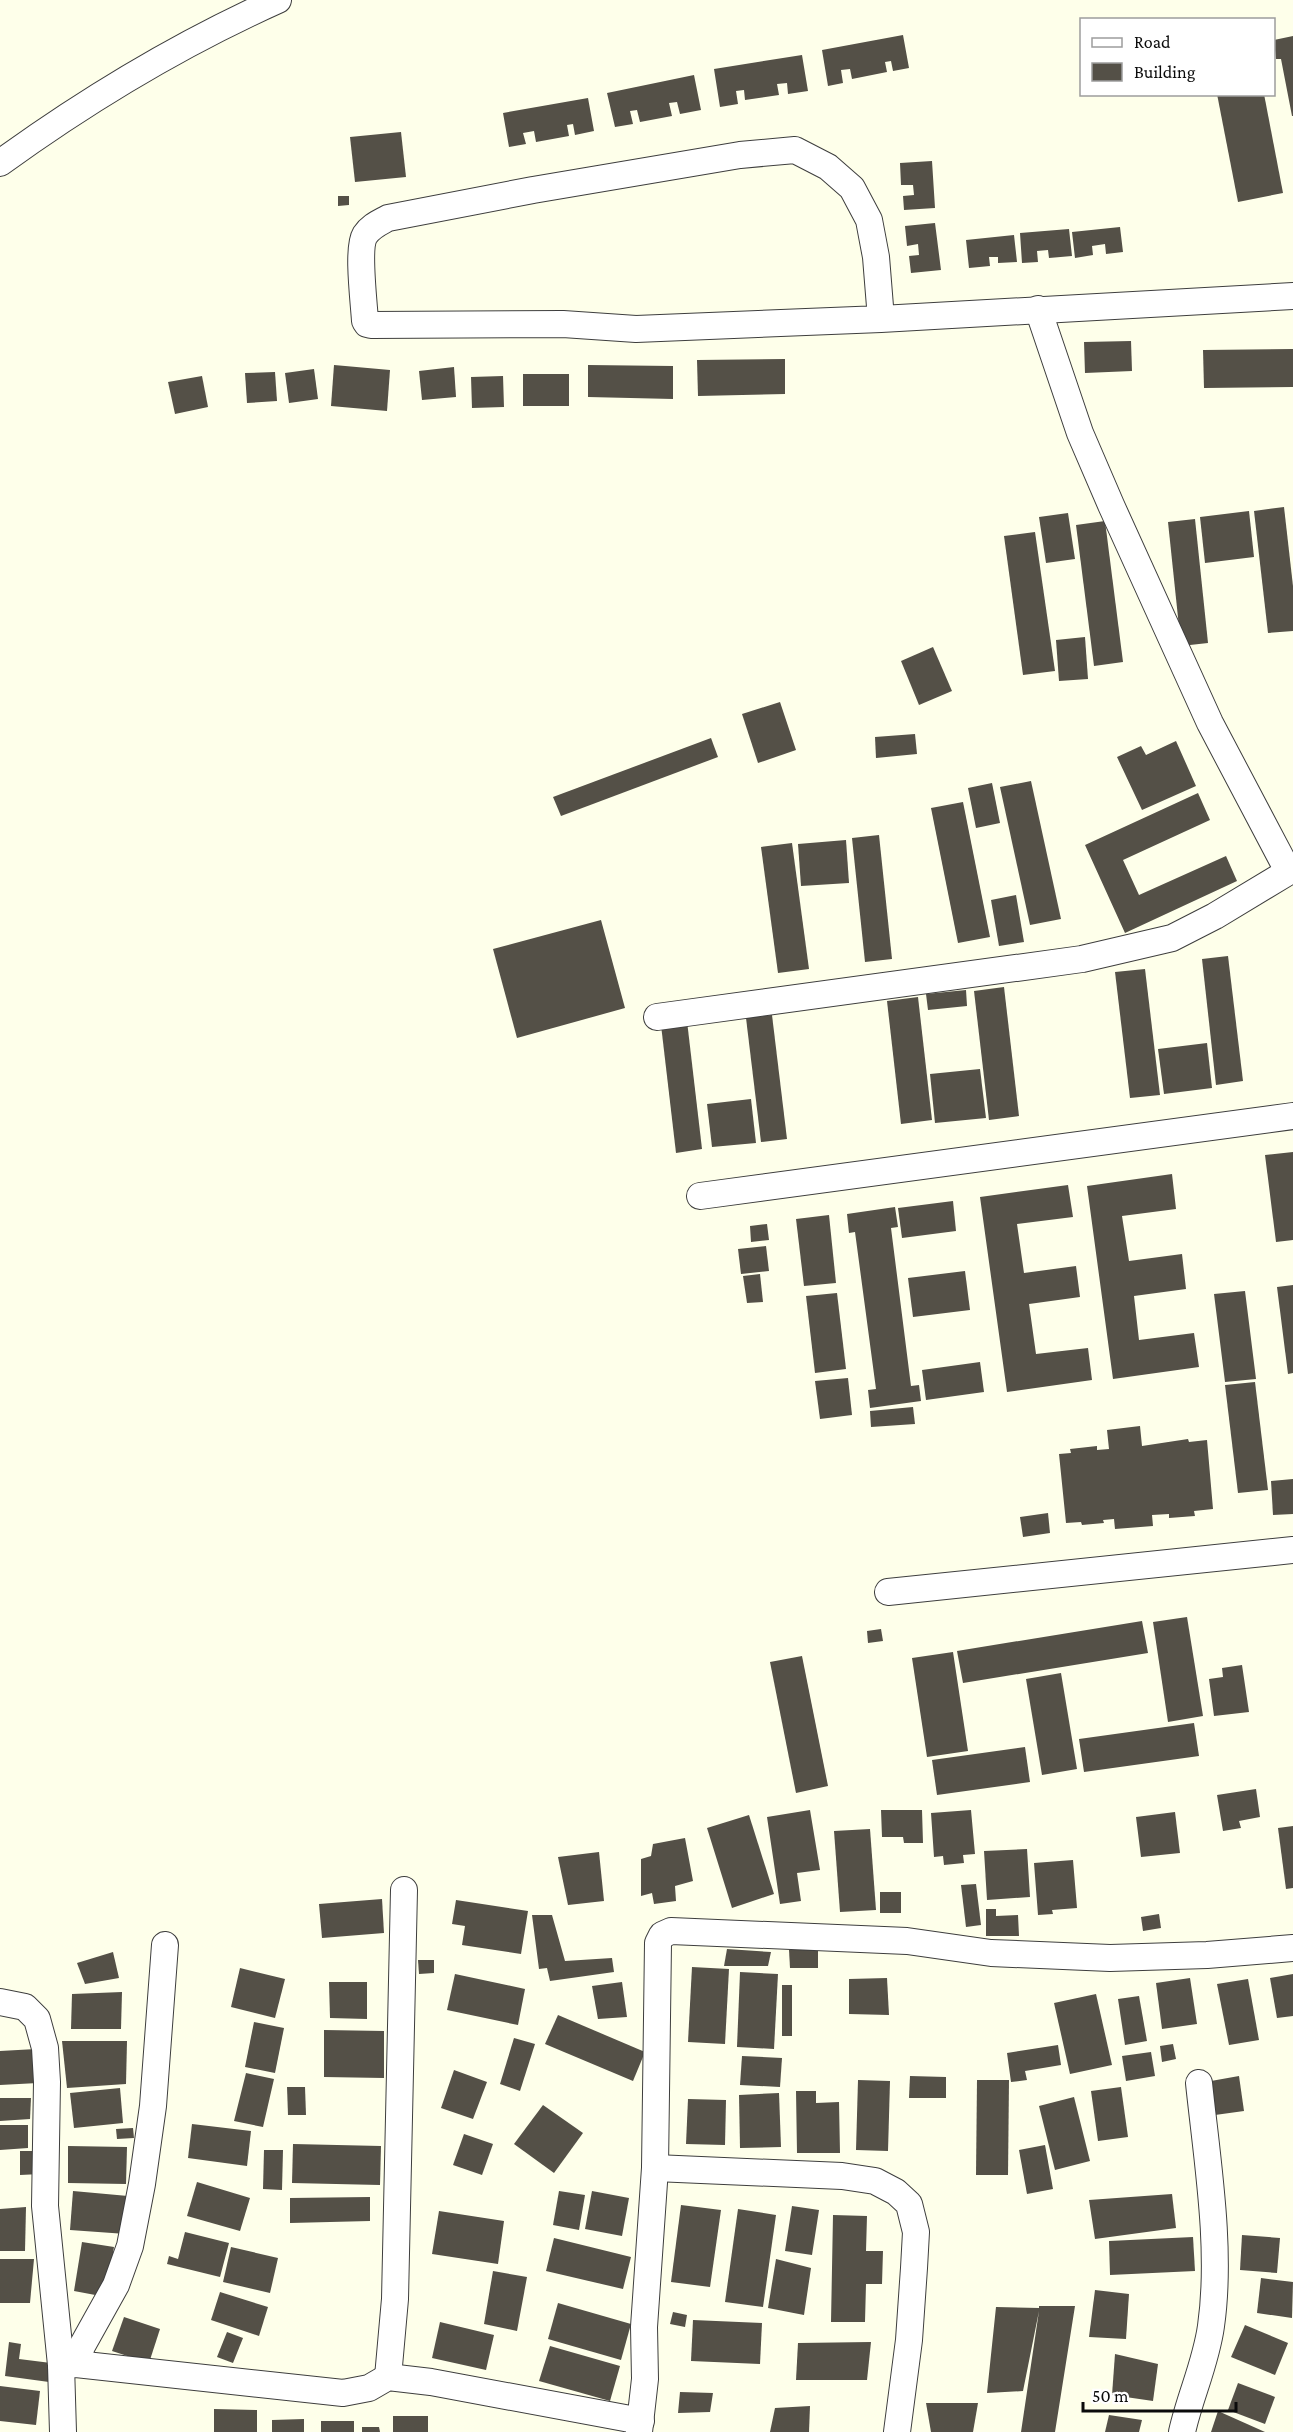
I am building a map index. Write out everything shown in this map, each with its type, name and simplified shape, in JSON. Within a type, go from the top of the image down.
[{"type":"street","points":[[0,163],[86,103],[207,34],[278,0]]},
{"type":"street","points":[[881,319],[876,257],[869,220],[852,188],[828,167],[795,150],[728,157],[533,190],[388,219],[373,225],[364,237],[362,274],[367,324],[563,324],[636,329],[881,319],[1293,296]]},
{"type":"street","points":[[657,1017],[1093,956],[1172,938],[1215,916],[1290,870],[1210,723],[1111,505],[1080,433],[1038,309]]},
{"type":"street","points":[[700,1197],[1293,1116]]},
{"type":"street","points":[[888,1592],[1293,1550]]},
{"type":"street","points":[[388,2377],[395,2299],[404,1890]]},
{"type":"street","points":[[68,2364],[343,2393],[369,2388],[388,2377],[431,2382],[640,2427],[645,2379],[646,2292],[655,2168],[658,1943],[662,1935],[671,1931],[908,1941],[991,1953],[1110,1958],[1207,1955],[1293,1948]]},
{"type":"street","points":[[68,2364],[82,2346],[116,2285],[132,2235],[153,2106],[165,1945]]},
{"type":"street","points":[[0,2002],[24,2007],[38,2019],[45,2048],[47,2082],[45,2206],[68,2364],[63,2432]]},
{"type":"street","points":[[1182,2432],[1204,2362],[1211,2324],[1214,2276],[1211,2197],[1199,2083]]},
{"type":"street","points":[[655,2168],[842,2176],[875,2181],[896,2192],[909,2204],[915,2232],[914,2268],[909,2340],[897,2432]]},
{"type":"building","points":[[903,35],[909,68],[893,71],[891,61],[885,62],[887,72],[852,79],[850,69],[841,70],[843,83],[828,86],[822,50]]},
{"type":"building","points":[[1293,36],[1293,116],[1281,59],[1276,59],[1275,40]]},
{"type":"building","points":[[802,55],[808,91],[788,94],[787,83],[777,84],[779,95],[745,100],[744,90],[736,91],[738,104],[720,107],[714,69]]},
{"type":"building","points":[[694,75],[701,110],[680,114],[677,102],[669,103],[672,116],[640,122],[637,110],[630,111],[633,124],[615,127],[607,93]]},
{"type":"building","points":[[1217,96],[1264,96],[1283,193],[1238,202]]},
{"type":"building","points":[[588,98],[594,131],[575,135],[573,124],[567,125],[569,136],[536,142],[534,131],[523,133],[526,144],[509,147],[503,113]]},
{"type":"building","points":[[401,132],[406,177],[355,182],[350,137]]},
{"type":"building","points":[[932,161],[935,208],[904,210],[903,196],[914,195],[913,185],[901,185],[900,163]]},
{"type":"building","points":[[338,196],[349,196],[349,205],[338,206]]},
{"type":"building","points":[[935,223],[941,270],[911,273],[909,256],[919,255],[918,244],[907,246],[905,226]]},
{"type":"building","points":[[1120,227],[1123,252],[1106,254],[1105,244],[1092,246],[1093,255],[1075,258],[1072,232]]},
{"type":"building","points":[[1069,229],[1072,256],[1049,258],[1048,250],[1037,251],[1038,262],[1022,263],[1020,233]]},
{"type":"building","points":[[1014,235],[1017,262],[998,263],[998,257],[989,257],[990,266],[969,268],[966,240]]},
{"type":"building","points":[[1131,341],[1132,371],[1085,373],[1084,342]]},
{"type":"building","points":[[1293,349],[1293,387],[1204,388],[1203,350]]},
{"type":"building","points":[[785,359],[785,394],[698,396],[697,360]]},
{"type":"building","points":[[334,365],[390,370],[387,411],[331,406]]},
{"type":"building","points":[[588,365],[673,366],[673,399],[588,397]]},
{"type":"building","points":[[454,367],[456,397],[422,400],[419,371]]},
{"type":"building","points":[[314,369],[318,399],[289,403],[285,373]]},
{"type":"building","points":[[275,372],[277,401],[247,403],[245,373]]},
{"type":"building","points":[[523,374],[569,374],[569,406],[523,406]]},
{"type":"building","points":[[202,376],[208,407],[175,414],[168,382]]},
{"type":"building","points":[[503,376],[504,407],[472,408],[471,377]]},
{"type":"building","points":[[1284,507],[1293,586],[1293,631],[1268,633],[1254,511]]},
{"type":"building","points":[[1249,511],[1254,557],[1205,563],[1200,517]]},
{"type":"building","points":[[1068,513],[1075,559],[1046,563],[1039,517]]},
{"type":"building","points":[[1195,519],[1208,643],[1181,646],[1168,522]]},
{"type":"building","points":[[1105,521],[1123,662],[1094,666],[1076,525]]},
{"type":"building","points":[[1035,532],[1055,671],[1023,675],[1004,536]]},
{"type":"building","points":[[1085,637],[1088,679],[1059,681],[1056,640]]},
{"type":"building","points":[[933,647],[952,691],[919,705],[901,661]]},
{"type":"building","points":[[780,702],[796,750],[758,763],[742,714]]},
{"type":"building","points":[[915,734],[917,754],[876,758],[875,737]]},
{"type":"building","points":[[711,738],[718,757],[561,816],[553,797]]},
{"type":"building","points":[[1176,741],[1196,786],[1142,810],[1117,757],[1141,746],[1146,755]]},
{"type":"building","points":[[1031,781],[1061,919],[1030,925],[1000,787]]},
{"type":"building","points":[[992,783],[1000,823],[976,828],[968,788]]},
{"type":"building","points":[[1198,793],[1210,820],[1123,860],[1139,895],[1226,856],[1237,881],[1125,933],[1085,845]]},
{"type":"building","points":[[963,802],[990,937],[958,943],[931,808]]},
{"type":"building","points":[[879,835],[892,959],[865,962],[852,838]]},
{"type":"building","points":[[846,840],[849,883],[801,886],[798,844]]},
{"type":"building","points":[[792,843],[809,969],[778,973],[761,847]]},
{"type":"building","points":[[1016,895],[1024,942],[999,946],[991,900]]},
{"type":"building","points":[[601,920],[625,1008],[517,1038],[493,949]]},
{"type":"building","points":[[1228,956],[1243,1081],[1216,1085],[1202,959]]},
{"type":"building","points":[[1145,969],[1160,1095],[1130,1098],[1115,972]]},
{"type":"building","points":[[1004,987],[1019,1116],[989,1120],[974,991]]},
{"type":"building","points":[[966,990],[967,1006],[928,1010],[926,994]]},
{"type":"building","points":[[918,997],[932,1120],[901,1124],[887,1001]]},
{"type":"building","points":[[772,1015],[787,1139],[761,1142],[746,1018]]},
{"type":"building","points":[[687,1021],[702,1149],[676,1153],[661,1025]]},
{"type":"building","points":[[1207,1043],[1212,1088],[1164,1094],[1158,1049]]},
{"type":"building","points":[[980,1069],[986,1118],[935,1123],[930,1074]]},
{"type":"building","points":[[751,1099],[756,1143],[712,1147],[707,1104]]},
{"type":"building","points":[[1293,1152],[1293,1240],[1276,1242],[1265,1155]]},
{"type":"building","points":[[1172,1174],[1176,1209],[1122,1216],[1129,1261],[1182,1254],[1186,1289],[1134,1296],[1139,1340],[1194,1333],[1199,1367],[1113,1379],[1087,1186]]},
{"type":"building","points":[[1068,1185],[1073,1217],[1017,1224],[1024,1273],[1076,1266],[1080,1297],[1029,1304],[1036,1354],[1088,1348],[1092,1380],[1007,1392],[980,1197]]},
{"type":"building","points":[[953,1201],[956,1231],[902,1238],[898,1208]]},
{"type":"building","points":[[895,1207],[898,1227],[891,1228],[911,1386],[919,1385],[921,1401],[870,1408],[868,1390],[876,1389],[855,1232],[849,1233],[847,1214]]},
{"type":"building","points":[[829,1215],[836,1283],[804,1286],[796,1219]]},
{"type":"building","points":[[767,1224],[769,1240],[751,1242],[750,1226]]},
{"type":"building","points":[[766,1246],[769,1271],[741,1274],[738,1249]]},
{"type":"building","points":[[965,1271],[970,1310],[913,1317],[908,1278]]},
{"type":"building","points":[[760,1274],[763,1302],[747,1303],[743,1276]]},
{"type":"building","points":[[1293,1285],[1293,1373],[1288,1374],[1277,1287]]},
{"type":"building","points":[[1245,1291],[1256,1379],[1225,1382],[1214,1294]]},
{"type":"building","points":[[837,1293],[846,1369],[815,1373],[806,1296]]},
{"type":"building","points":[[980,1362],[984,1392],[926,1400],[922,1370]]},
{"type":"building","points":[[848,1378],[852,1415],[820,1419],[815,1381]]},
{"type":"building","points":[[1255,1382],[1268,1490],[1238,1493],[1225,1385]]},
{"type":"building","points":[[913,1407],[915,1424],[871,1427],[870,1411]]},
{"type":"building","points":[[1140,1426],[1142,1446],[1188,1439],[1189,1442],[1207,1440],[1213,1509],[1194,1511],[1195,1516],[1169,1518],[1169,1514],[1152,1515],[1153,1526],[1115,1529],[1114,1519],[1103,1520],[1104,1523],[1082,1525],[1081,1522],[1066,1523],[1059,1454],[1071,1453],[1070,1449],[1097,1446],[1097,1450],[1109,1449],[1107,1430]]},
{"type":"building","points":[[1293,1479],[1293,1514],[1273,1515],[1271,1481]]},
{"type":"building","points":[[1048,1513],[1050,1533],[1023,1537],[1020,1517]]},
{"type":"building","points":[[1187,1617],[1203,1716],[1168,1722],[1153,1622]]},
{"type":"building","points":[[1142,1621],[1148,1653],[963,1683],[957,1651]]},
{"type":"building","points":[[881,1629],[883,1641],[868,1643],[867,1631]]},
{"type":"building","points":[[953,1652],[968,1751],[927,1757],[912,1658]]},
{"type":"building","points":[[802,1656],[828,1786],[796,1793],[770,1662]]},
{"type":"building","points":[[1242,1665],[1249,1712],[1214,1716],[1209,1679],[1223,1677],[1222,1668]]},
{"type":"building","points":[[1061,1673],[1077,1769],[1042,1775],[1026,1679]]},
{"type":"building","points":[[1194,1723],[1199,1756],[1084,1772],[1079,1739]]},
{"type":"building","points":[[1025,1747],[1030,1782],[937,1795],[932,1760]]},
{"type":"building","points":[[1256,1789],[1260,1817],[1239,1821],[1241,1828],[1223,1831],[1217,1795]]},
{"type":"building","points":[[810,1810],[820,1870],[797,1873],[801,1901],[780,1904],[767,1817]]},
{"type":"building","points":[[881,1810],[922,1810],[923,1843],[904,1843],[903,1837],[882,1837]]},
{"type":"building","points":[[971,1810],[975,1854],[963,1855],[964,1863],[944,1865],[943,1856],[934,1857],[931,1813]]},
{"type":"building","points":[[1175,1812],[1180,1853],[1141,1857],[1136,1817]]},
{"type":"building","points":[[749,1815],[774,1894],[732,1908],[707,1828]]},
{"type":"building","points":[[1293,1826],[1293,1888],[1286,1889],[1278,1828]]},
{"type":"building","points":[[870,1829],[876,1910],[840,1912],[834,1831]]},
{"type":"building","points":[[685,1838],[693,1881],[675,1886],[676,1901],[654,1904],[652,1893],[641,1896],[641,1859],[651,1856],[653,1844]]},
{"type":"building","points":[[1027,1849],[1030,1897],[987,1900],[984,1851]]},
{"type":"building","points":[[599,1852],[604,1901],[568,1905],[558,1857]]},
{"type":"building","points":[[1073,1860],[1077,1908],[1052,1910],[1053,1914],[1038,1915],[1034,1863]]},
{"type":"building","points":[[976,1884],[981,1925],[966,1927],[961,1885]]},
{"type":"building","points":[[880,1892],[901,1892],[901,1913],[880,1913]]},
{"type":"building","points":[[382,1899],[384,1933],[322,1938],[319,1904]]},
{"type":"building","points":[[456,1900],[528,1911],[521,1954],[462,1945],[465,1926],[452,1924]]},
{"type":"building","points":[[986,1909],[996,1909],[996,1916],[1018,1915],[1019,1936],[986,1936]]},
{"type":"building","points":[[1159,1914],[1161,1928],[1143,1931],[1141,1917]]},
{"type":"building","points":[[532,1915],[552,1915],[565,1961],[612,1958],[614,1972],[550,1981],[547,1968],[539,1969]]},
{"type":"building","points":[[727,1949],[771,1952],[768,1966],[724,1966]]},
{"type":"building","points":[[789,1950],[818,1950],[818,1968],[790,1968]]},
{"type":"building","points":[[113,1952],[119,1978],[85,1984],[77,1963]]},
{"type":"building","points":[[418,1960],[434,1960],[434,1973],[419,1974]]},
{"type":"building","points":[[692,1967],[729,1969],[725,2044],[688,2042]]},
{"type":"building","points":[[240,1968],[285,1979],[275,2018],[231,2007]]},
{"type":"building","points":[[740,1972],[778,1974],[774,2049],[737,2047]]},
{"type":"building","points":[[455,1974],[525,1989],[518,2025],[447,2010]]},
{"type":"building","points":[[1293,1974],[1293,2016],[1277,2018],[1270,1978]]},
{"type":"building","points":[[887,1978],[889,2015],[849,2014],[849,1979]]},
{"type":"building","points":[[1190,1978],[1197,2024],[1162,2029],[1156,1983]]},
{"type":"building","points":[[1248,1979],[1259,2040],[1229,2045],[1217,1984]]},
{"type":"building","points":[[329,1982],[367,1982],[367,2019],[330,2018]]},
{"type":"building","points":[[622,1982],[627,2017],[598,2019],[592,1986]]},
{"type":"building","points":[[782,1985],[792,1985],[792,2036],[782,2036]]},
{"type":"building","points":[[122,1992],[121,2029],[71,2029],[72,1994]]},
{"type":"building","points":[[1096,1994],[1112,2065],[1070,2074],[1054,2003]]},
{"type":"building","points":[[1139,1996],[1147,2041],[1125,2045],[1118,1999]]},
{"type":"building","points":[[558,2015],[645,2052],[633,2081],[545,2044]]},
{"type":"building","points":[[254,2022],[284,2028],[275,2073],[245,2067]]},
{"type":"building","points":[[324,2030],[384,2031],[384,2078],[324,2077]]},
{"type":"building","points":[[514,2038],[535,2044],[520,2091],[500,2084]]},
{"type":"building","points":[[62,2041],[127,2041],[126,2084],[67,2088]]},
{"type":"building","points":[[1173,2044],[1176,2059],[1162,2062],[1160,2046]]},
{"type":"building","points":[[1058,2045],[1061,2065],[1025,2071],[1027,2080],[1011,2082],[1007,2053]]},
{"type":"building","points":[[36,2049],[38,2083],[0,2085],[0,2051]]},
{"type":"building","points":[[1151,2052],[1155,2076],[1126,2081],[1122,2056]]},
{"type":"building","points":[[742,2056],[782,2058],[780,2087],[740,2085]]},
{"type":"building","points":[[454,2070],[487,2082],[473,2119],[441,2108]]},
{"type":"building","points":[[246,2073],[274,2079],[263,2127],[234,2121]]},
{"type":"building","points":[[910,2076],[946,2077],[946,2098],[909,2098]]},
{"type":"building","points":[[1239,2076],[1244,2111],[1215,2115],[1211,2081]]},
{"type":"building","points":[[858,2080],[890,2081],[888,2151],[856,2150]]},
{"type":"building","points":[[977,2080],[1009,2080],[1008,2175],[976,2175]]},
{"type":"building","points":[[287,2087],[305,2087],[306,2115],[288,2115]]},
{"type":"building","points":[[1121,2087],[1128,2137],[1098,2141],[1091,2091]]},
{"type":"building","points":[[120,2088],[123,2123],[74,2128],[70,2093]]},
{"type":"building","points":[[796,2091],[816,2091],[816,2103],[839,2102],[840,2153],[797,2153]]},
{"type":"building","points":[[779,2093],[781,2147],[740,2148],[739,2095]]},
{"type":"building","points":[[1074,2097],[1090,2161],[1055,2170],[1039,2106]]},
{"type":"building","points":[[0,2098],[31,2098],[30,2119],[0,2121]]},
{"type":"building","points":[[688,2099],[726,2100],[725,2145],[686,2144]]},
{"type":"building","points":[[543,2105],[583,2133],[554,2173],[514,2144]]},
{"type":"building","points":[[192,2124],[251,2131],[247,2166],[188,2158]]},
{"type":"building","points":[[0,2125],[28,2125],[28,2148],[0,2150]]},
{"type":"building","points":[[133,2128],[134,2138],[117,2139],[116,2129]]},
{"type":"building","points":[[464,2134],[493,2144],[482,2175],[453,2165]]},
{"type":"building","points":[[293,2144],[381,2146],[380,2185],[292,2183]]},
{"type":"building","points":[[1045,2145],[1053,2189],[1027,2194],[1019,2150]]},
{"type":"building","points":[[68,2146],[127,2147],[126,2184],[68,2183]]},
{"type":"building","points":[[264,2150],[283,2150],[282,2190],[263,2189]]},
{"type":"building","points":[[20,2151],[41,2151],[41,2174],[20,2175]]},
{"type":"building","points":[[197,2182],[250,2198],[240,2231],[187,2216]]},
{"type":"building","points":[[73,2191],[128,2196],[126,2234],[70,2230]]},
{"type":"building","points":[[559,2191],[585,2195],[579,2230],[553,2225]]},
{"type":"building","points":[[592,2191],[629,2198],[622,2236],[585,2229]]},
{"type":"building","points":[[1172,2194],[1176,2228],[1095,2239],[1089,2200]]},
{"type":"building","points":[[370,2197],[370,2221],[290,2223],[290,2198]]},
{"type":"building","points":[[681,2205],[721,2210],[710,2287],[671,2282]]},
{"type":"building","points":[[792,2206],[819,2210],[812,2255],[785,2251]]},
{"type":"building","points":[[26,2207],[25,2251],[0,2251],[0,2209]]},
{"type":"building","points":[[738,2209],[776,2215],[763,2307],[725,2302]]},
{"type":"building","points":[[439,2211],[504,2221],[498,2264],[432,2254]]},
{"type":"building","points":[[833,2215],[867,2216],[866,2251],[883,2251],[882,2284],[866,2284],[865,2322],[831,2322]]},
{"type":"building","points":[[185,2232],[229,2243],[220,2277],[167,2264],[169,2256],[178,2259]]},
{"type":"building","points":[[1242,2235],[1280,2238],[1277,2273],[1240,2270]]},
{"type":"building","points":[[1193,2237],[1195,2271],[1110,2275],[1109,2241]]},
{"type":"building","points":[[554,2238],[631,2257],[623,2289],[546,2271]]},
{"type":"building","points":[[82,2242],[114,2247],[106,2297],[74,2291]]},
{"type":"building","points":[[231,2247],[278,2258],[270,2293],[223,2282]]},
{"type":"building","points":[[0,2259],[34,2259],[30,2303],[0,2303]]},
{"type":"building","points":[[776,2259],[811,2268],[804,2315],[768,2308]]},
{"type":"building","points":[[493,2271],[527,2277],[517,2331],[484,2324]]},
{"type":"building","points":[[1261,2278],[1293,2282],[1292,2318],[1257,2313]]},
{"type":"building","points":[[1095,2290],[1129,2294],[1126,2339],[1089,2337]]},
{"type":"building","points":[[220,2292],[268,2307],[259,2336],[211,2320]]},
{"type":"building","points":[[558,2303],[631,2324],[621,2360],[548,2339]]},
{"type":"building","points":[[1039,2306],[1075,2306],[1055,2432],[1021,2432],[1039,2311],[1023,2391],[987,2393],[996,2307],[1039,2308]]},
{"type":"building","points":[[673,2312],[687,2315],[685,2327],[670,2324]]},
{"type":"building","points":[[124,2317],[160,2329],[149,2363],[112,2351]]},
{"type":"building","points":[[693,2320],[762,2323],[760,2364],[691,2361]]},
{"type":"building","points":[[440,2322],[494,2335],[486,2370],[432,2358]]},
{"type":"building","points":[[1245,2325],[1288,2343],[1275,2375],[1231,2357]]},
{"type":"building","points":[[227,2332],[243,2338],[233,2363],[217,2357]]},
{"type":"building","points":[[9,2342],[21,2344],[19,2359],[51,2363],[49,2382],[5,2376]]},
{"type":"building","points":[[871,2342],[867,2380],[796,2380],[798,2343]]},
{"type":"building","points":[[550,2346],[620,2366],[610,2401],[539,2381]]},
{"type":"building","points":[[1115,2354],[1158,2364],[1153,2401],[1112,2395]]},
{"type":"building","points":[[1238,2383],[1275,2397],[1265,2424],[1228,2410]]},
{"type":"building","points":[[0,2386],[40,2391],[36,2425],[0,2421]]},
{"type":"building","points":[[680,2392],[713,2393],[710,2412],[678,2413]]},
{"type":"building","points":[[926,2403],[978,2403],[973,2432],[931,2432]]},
{"type":"building","points":[[810,2406],[809,2432],[770,2432],[775,2408]]},
{"type":"building","points":[[214,2409],[257,2410],[257,2432],[214,2432]]},
{"type":"building","points":[[1218,2411],[1265,2432],[1211,2432]]},
{"type":"building","points":[[1109,2415],[1142,2420],[1139,2432],[1105,2432]]},
{"type":"building","points":[[393,2416],[428,2416],[428,2432],[393,2432]]},
{"type":"building","points":[[304,2419],[304,2432],[272,2432],[272,2420]]},
{"type":"building","points":[[321,2421],[354,2421],[354,2432],[321,2432]]},
{"type":"building","points":[[362,2427],[379,2427],[380,2432],[362,2432]]}]
